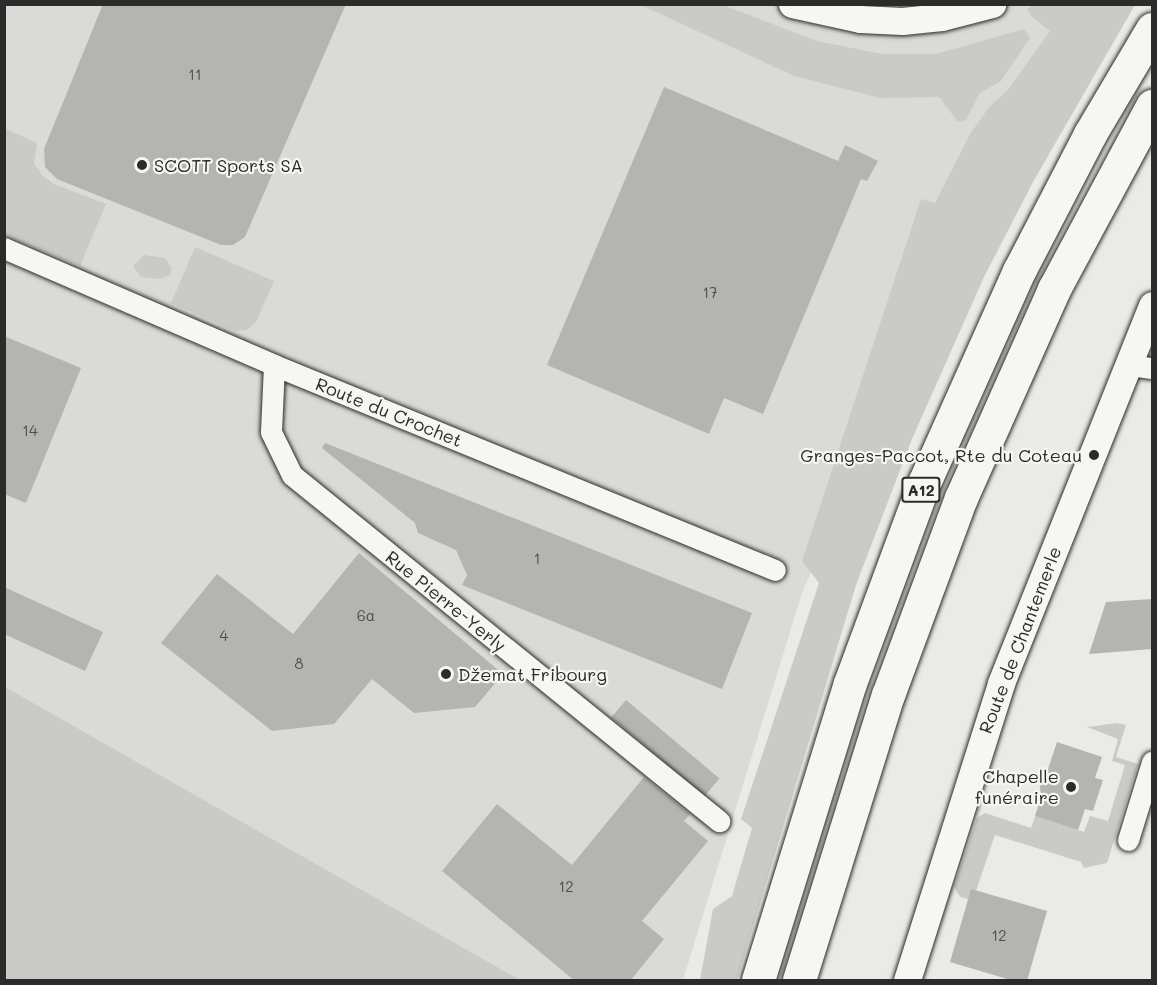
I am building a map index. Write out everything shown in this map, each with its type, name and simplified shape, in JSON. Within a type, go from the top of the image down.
[{"type":"highway","name":"A12","points":[[758,981],[850,683],[928,472],[1018,271],[1090,134],[1152,29]]},
{"type":"highway","name":"A12","points":[[799,981],[888,695],[961,498],[1049,299],[1152,106]]},
{"type":"street","points":[[792,4],[860,19],[902,21],[942,17],[992,4]]},
{"type":"street","name":"Route du Crochet","points":[[4,248],[274,365],[775,570]]},
{"type":"street","name":"Route de Chantemerle","points":[[907,981],[1001,683],[1141,366],[1152,305]]},
{"type":"street","name":"Rue Pierre-Yerly","points":[[274,365],[271,432],[292,475],[719,821]]},
{"type":"street","points":[[1128,840],[1152,762]]},
{"type":"shaded area","points":[[5,5],[1113,5],[949,260],[802,593],[683,980],[520,980],[5,688]]},
{"type":"shaded area","points":[[641,5],[723,5],[817,41],[882,54],[936,54],[1024,29],[1030,38],[1001,81],[980,93],[966,120],[958,122],[939,97],[880,98],[794,76]]},
{"type":"shaded area","points":[[1034,5],[1135,5],[1033,182],[984,277],[912,439],[856,585],[737,980],[700,980],[713,909],[732,896],[752,828],[741,819],[819,583],[802,561],[921,199],[935,203],[970,134],[990,106],[1008,90],[1050,31],[1032,17],[1027,9]]},
{"type":"shaded area","points":[[4,128],[37,143],[34,163],[42,175],[54,184],[106,204],[80,266],[5,235]]},
{"type":"shaded area","points":[[195,247],[274,281],[256,322],[247,330],[235,331],[171,303]]},
{"type":"shaded area","points":[[144,255],[165,258],[172,268],[170,275],[159,279],[141,277],[133,266]]},
{"type":"shaded area","points":[[5,687],[520,980],[5,980]]},
{"type":"shaded area","points":[[1117,723],[1126,725],[1116,757],[1138,764],[1107,863],[1084,868],[1081,862],[995,835],[976,891],[968,899],[960,897],[954,887],[977,818],[985,813],[1031,828],[1035,816],[1084,832],[1090,816],[1108,821],[1125,765],[1112,761],[1118,739],[1087,727]]},
{"type":"building","points":[[103,4],[346,4],[245,237],[233,245],[221,245],[57,179],[45,167],[44,149]]},
{"type":"building","points":[[664,87],[838,161],[845,145],[878,161],[867,181],[861,179],[763,414],[724,398],[709,434],[547,365]]},
{"type":"building","points":[[4,336],[81,368],[26,503],[4,494]]},
{"type":"building","points":[[325,443],[752,613],[722,689],[462,585],[467,575],[456,550],[418,533],[415,523],[322,448]]},
{"type":"building","points":[[359,553],[503,674],[475,707],[414,713],[372,679],[334,724],[272,731],[161,643],[217,574],[293,634]]},
{"type":"building","points":[[4,587],[103,632],[85,671],[4,634]]},
{"type":"building","points":[[1152,599],[1152,649],[1089,654],[1106,602]]},
{"type":"building","points":[[626,700],[719,778],[705,796],[611,718]]},
{"type":"building","name":"Chapelle funéraire","points":[[1057,742],[1102,757],[1095,778],[1103,780],[1093,811],[1085,809],[1078,830],[1035,816],[1041,797],[1039,777],[1048,769]]},
{"type":"building","points":[[644,777],[690,814],[684,821],[708,841],[642,921],[664,939],[630,981],[575,981],[442,871],[497,804],[572,865]]},
{"type":"building","points":[[971,889],[1047,911],[1027,981],[1014,981],[950,962]]},
{"type":"place","name":"SCOTT Sports SA","points":[[142,165]]},
{"type":"place","name":"Granges-Paccot, Rte du Coteau","points":[[1094,455]]},
{"type":"place","name":"Džemat Fribourg","points":[[446,674]]},
{"type":"place","name":"Chapelle funéraire","points":[[1071,787]]}]
